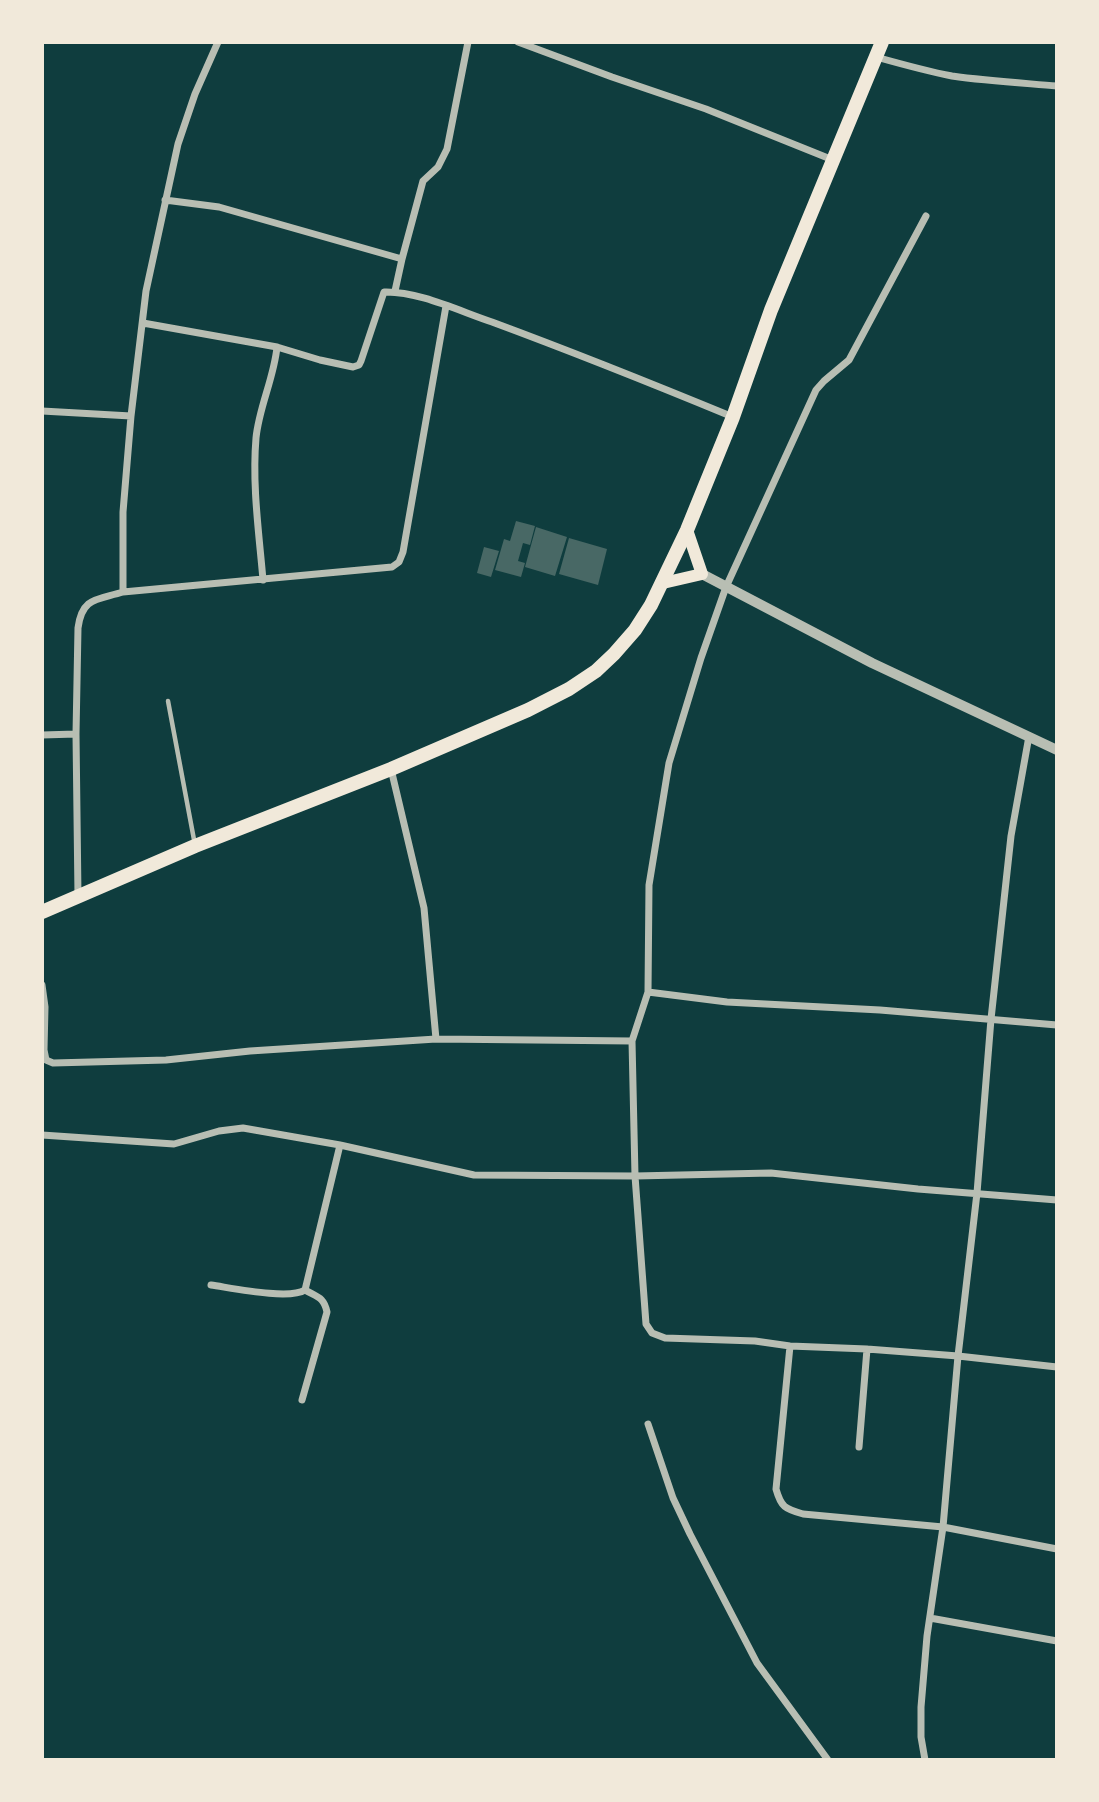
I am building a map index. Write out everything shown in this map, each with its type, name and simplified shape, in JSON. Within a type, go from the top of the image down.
[{"type":"main road","points":[[42,912],[195,846],[528,710],[578,683],[614,654],[635,630],[663,583],[687,530],[733,417],[771,310],[882,42]]},
{"type":"main road","points":[[663,583],[702,574],[687,530]]},
{"type":"street","points":[[124,592],[123,512],[146,291],[178,144],[195,94],[218,42]]},
{"type":"street","points":[[395,291],[423,181],[438,167],[447,149],[468,42]]},
{"type":"street","points":[[518,42],[706,109],[833,160]]},
{"type":"street","points":[[876,57],[951,75],[1057,86]]},
{"type":"street","points":[[165,200],[219,207],[402,259]]},
{"type":"street","points":[[926,216],[849,360],[816,390],[726,587],[701,657],[669,763],[649,885],[648,992],[632,1041],[635,1177],[646,1324],[652,1333],[665,1338],[867,1349],[1057,1367]]},
{"type":"street","points":[[142,323],[276,347],[353,368],[361,361],[382,293],[395,291],[446,306],[618,369],[733,417]]},
{"type":"street","points":[[78,896],[76,734],[80,613],[87,603],[124,592],[392,567],[399,562],[403,552],[446,306]]},
{"type":"street","points":[[263,580],[255,480],[257,435],[275,362],[276,347]]},
{"type":"street","points":[[42,411],[131,416]]},
{"type":"street","points":[[702,574],[872,663],[1057,750]]},
{"type":"street","points":[[42,735],[76,734]]},
{"type":"street","points":[[925,1760],[921,1737],[921,1707],[943,1527],[958,1356],[977,1193],[990,1019],[1011,836],[1029,736]]},
{"type":"street","points":[[391,768],[424,908],[436,1039]]},
{"type":"street","points":[[42,985],[45,1007],[44,1050],[46,1060],[53,1063],[166,1060],[250,1051],[436,1039],[632,1041]]},
{"type":"street","points":[[648,992],[727,1002],[880,1010],[1057,1025]]},
{"type":"street","points":[[42,1135],[174,1144],[219,1131],[243,1128],[340,1144],[474,1175],[635,1177],[771,1173],[918,1189],[1057,1200]]},
{"type":"street","points":[[211,1285],[278,1294],[298,1294],[305,1290],[340,1144]]},
{"type":"street","points":[[302,1400],[327,1312],[322,1299],[305,1290]]},
{"type":"street","points":[[790,1346],[776,1489],[780,1503],[789,1510],[803,1514],[943,1527],[1057,1549]]},
{"type":"street","points":[[859,1447],[867,1349]]},
{"type":"street","points":[[648,1424],[673,1498],[757,1663],[828,1760]]},
{"type":"street","points":[[930,1618],[1057,1641]]},
{"type":"lane","points":[[168,701],[195,846]]},
{"type":"building","points":[[516,521],[535,526],[530,545],[523,543],[518,561],[525,563],[521,577],[495,570],[504,539],[510,541]]},
{"type":"building","points":[[536,527],[567,537],[555,576],[525,567]]},
{"type":"building","points":[[569,538],[607,549],[598,585],[559,574]]},
{"type":"building","points":[[484,547],[499,551],[491,577],[477,573]]}]
